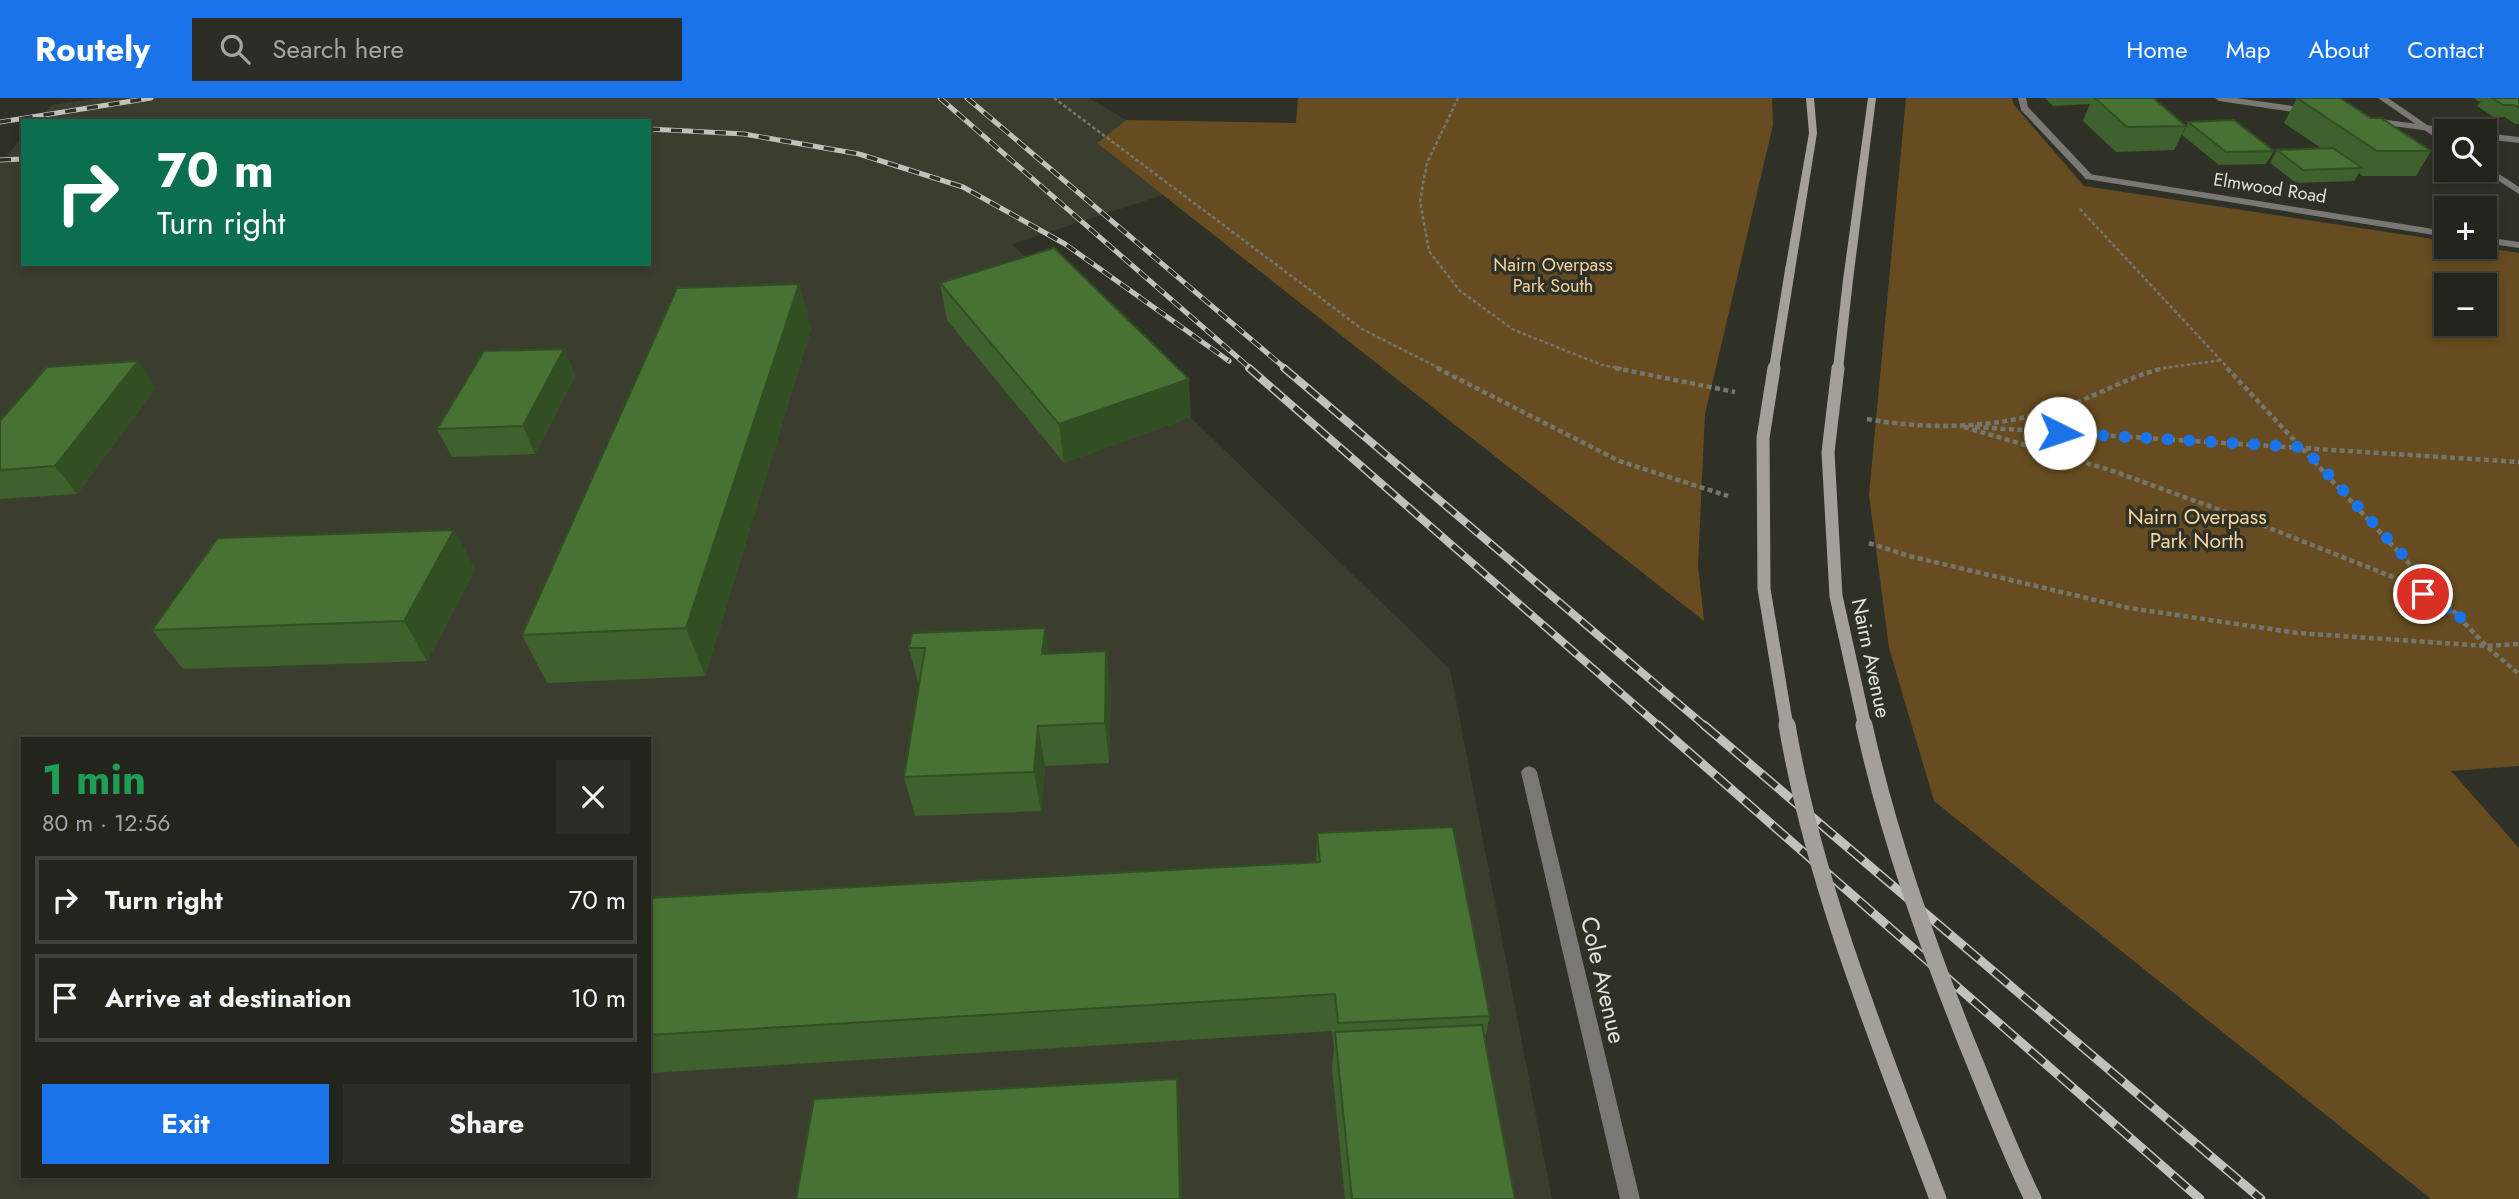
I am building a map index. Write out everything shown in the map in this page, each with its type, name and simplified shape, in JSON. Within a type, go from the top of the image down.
[{"type":"main road","points":[[1810,98],[1813,133],[1763,438],[1764,589],[1799,795],[1849,960],[1938,1199]]},
{"type":"main road","name":"Nairn Avenue","points":[[1872,98],[1828,452],[1836,596],[1880,796],[1933,957],[2013,1158],[2033,1199]]},
{"type":"street","name":"Elmwood Road","points":[[2022,98],[2024,108],[2089,177],[2434,232]]},
{"type":"street","points":[[2219,98],[2312,112]]},
{"type":"street","points":[[2382,98],[2434,134]]},
{"type":"street","points":[[2365,119],[2434,130]]},
{"type":"street","points":[[2497,137],[2519,140]]},
{"type":"street","points":[[2497,176],[2519,191]]},
{"type":"street","points":[[2497,242],[2519,245]]},
{"type":"street","name":"Cole Avenue","points":[[1529,772],[1630,1199]]},
{"type":"path","points":[[2076,204],[2486,646],[2519,674]]},
{"type":"path","points":[[2462,619],[2403,581],[2264,526],[2110,470],[1960,426],[2519,461]]},
{"type":"shaded area","points":[[101,98],[1089,98],[1126,120],[1098,143],[1163,195],[1012,244],[1450,669],[1552,1199],[0,1199],[0,163],[21,139],[21,266],[651,266],[651,119],[40,119],[52,105]]},
{"type":"green space","name":"Nairn Overpass Park South","points":[[1298,98],[1772,98],[1773,125],[1705,414],[1698,565],[1704,621],[1097,143],[1126,120],[1296,123]]},
{"type":"green space","name":"Nairn Overpass Park North","points":[[1906,98],[2012,98],[2014,105],[2084,186],[2434,239],[2434,259],[2497,259],[2497,250],[2519,253],[2519,766],[2451,771],[2519,848],[2519,1199],[2431,1199],[1934,801],[1889,648],[1869,495]]},
{"type":"building","points":[[2095,98],[2153,98],[2186,126],[2127,127]]},
{"type":"building","points":[[2297,98],[2340,98],[2371,118],[2381,118],[2431,151],[2377,151]]},
{"type":"building","points":[[2492,98],[2519,98],[2519,108],[2503,105]]},
{"type":"building","points":[[2234,120],[2274,151],[2226,152],[2188,122]]},
{"type":"building","points":[[2333,148],[2362,168],[2303,170],[2277,150]]},
{"type":"building","points":[[1054,248],[1189,379],[1059,424],[940,283]]},
{"type":"building","points":[[799,284],[686,628],[522,635],[677,288]]},
{"type":"building","points":[[564,349],[523,426],[437,429],[484,351]]},
{"type":"building","points":[[138,361],[55,466],[0,470],[0,421],[47,367]]},
{"type":"building","points":[[454,530],[404,621],[152,630],[218,538]]},
{"type":"building","points":[[1045,628],[1042,654],[1106,651],[1105,723],[1038,726],[1034,772],[904,777],[925,648],[909,648],[912,633]]},
{"type":"building","points":[[1453,827],[1490,1016],[1338,1023],[1335,994],[651,1035],[651,898],[1320,862],[1317,833]]},
{"type":"building","points":[[1482,1025],[1515,1199],[1352,1199],[1335,1032]]},
{"type":"building","points":[[1177,1079],[1180,1199],[796,1199],[814,1099]]},
{"type":"railway","points":[[0,122],[151,98]]},
{"type":"railway","points":[[940,98],[1251,369]]},
{"type":"railway","points":[[967,98],[1286,369]]},
{"type":"railway","points":[[651,129],[744,134],[859,154],[963,187],[1065,244],[1229,361]]},
{"type":"railway","points":[[0,160],[21,159]]},
{"type":"railway","points":[[1249,368],[1660,727]]},
{"type":"railway","points":[[1284,368],[1706,727]]},
{"type":"railway","points":[[1658,725],[2200,1199]]},
{"type":"railway","points":[[1704,725],[2261,1199]]},
{"type":"route","points":[[2060,433],[2303,447],[2462,619],[2423,594]]}]
